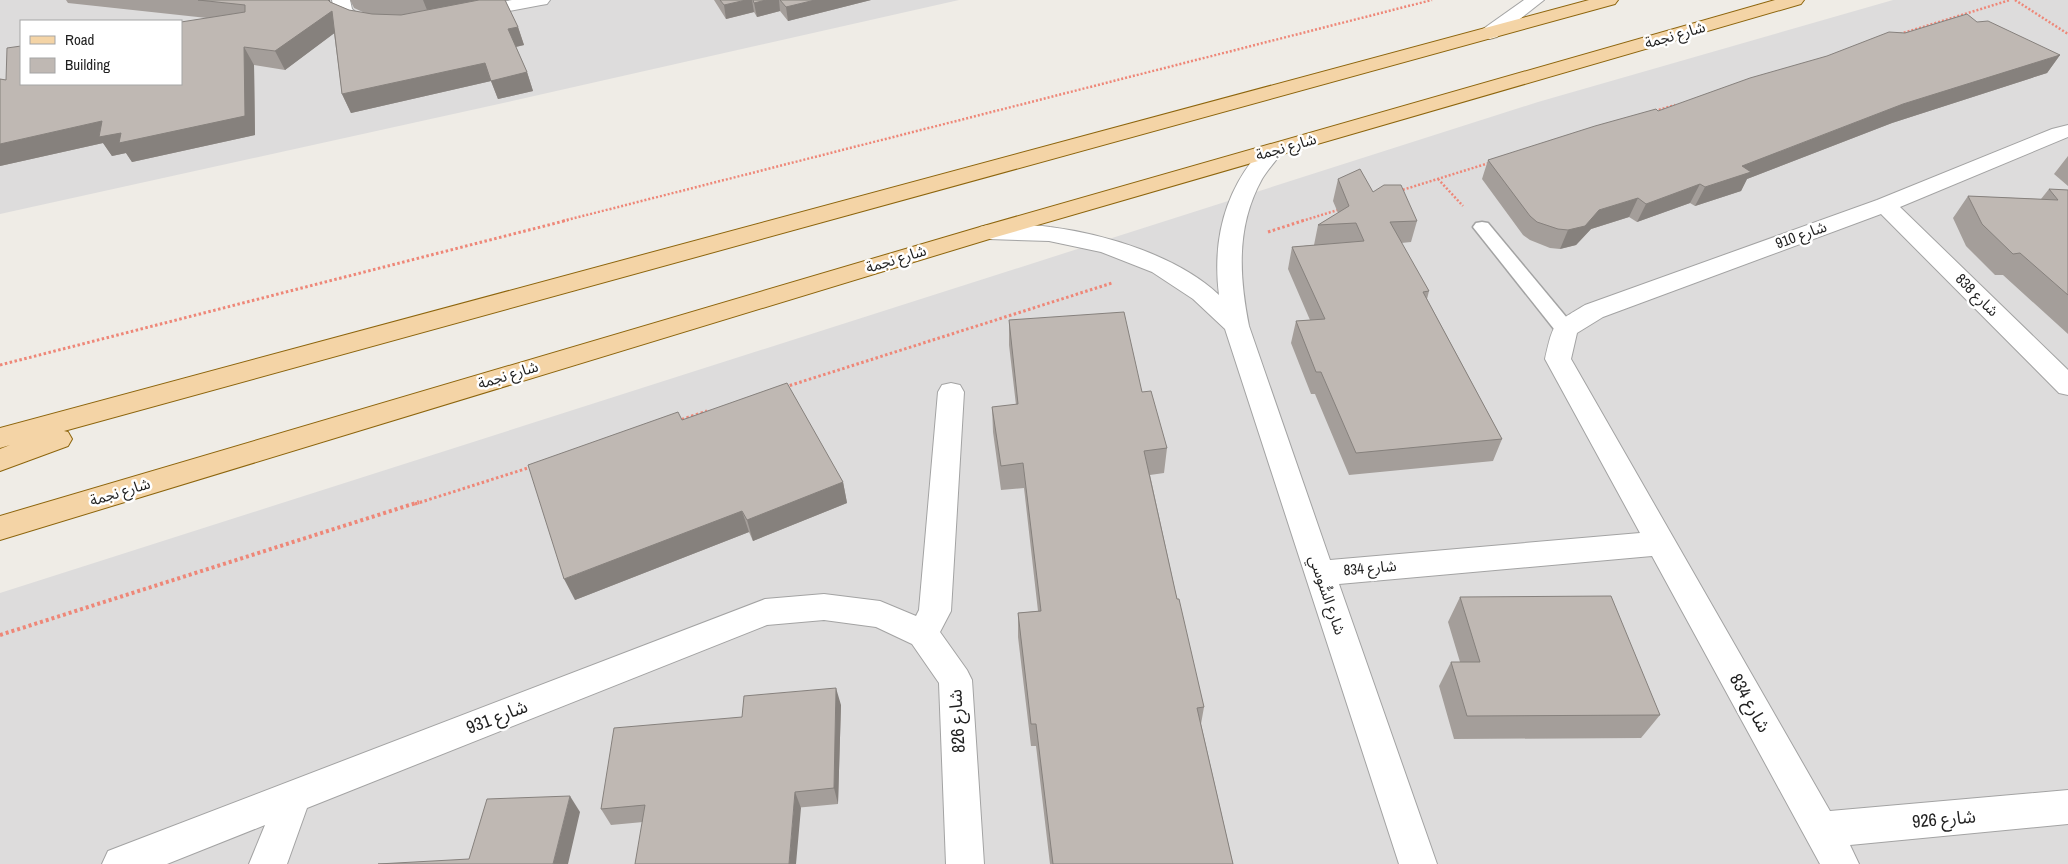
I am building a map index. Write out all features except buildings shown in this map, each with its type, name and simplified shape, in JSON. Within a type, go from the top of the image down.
[{"type":"main road","points":[[0,438],[1609,0]]},
{"type":"main road","name":"شارع نجمة","points":[[0,528],[988,232],[1795,0]]},
{"type":"main road","points":[[0,460],[262,366]]},
{"type":"street","points":[[341,0],[343,11],[354,20],[388,26]]},
{"type":"street","points":[[456,16],[541,0]]},
{"type":"street","points":[[1490,33],[1535,0]]},
{"type":"street","name":"شارع 910","points":[[1565,329],[1594,310],[1885,205],[2059,133],[2068,131]]},
{"type":"street","name":"شارع السُّوسي","points":[[1272,151],[1251,179],[1237,209],[1229,244],[1228,283],[1236,326],[1418,864]]},
{"type":"street","name":"شارع 838","points":[[1885,205],[2068,386]]},
{"type":"street","name":"شارع السُّوسي","points":[[988,232],[1049,234],[1106,246],[1160,267],[1202,293],[1236,326]]},
{"type":"street","name":"شارع 834","points":[[1565,329],[1558,359],[1659,543],[1840,864]]},
{"type":"street","points":[[923,634],[935,611],[951,392]]},
{"type":"street","name":"شارع 834","points":[[1320,572],[1659,543]]},
{"type":"street","name":"شارع 931","points":[[121,864],[765,612],[824,607],[880,614],[923,634]]},
{"type":"street","name":"شارع 826","points":[[923,634],[955,680],[965,864]]},
{"type":"street","points":[[268,864],[293,798]]},
{"type":"street","name":"شارع 926","points":[[1821,830],[2068,807]]},
{"type":"lane","points":[[1482,227],[1565,329]]},
{"type":"path","points":[[0,365],[1432,0]]},
{"type":"path","points":[[1896,36],[2010,0]]},
{"type":"path","points":[[2015,0],[2068,34]]},
{"type":"path","points":[[1648,113],[1676,104]]},
{"type":"path","points":[[1390,194],[1495,161]]},
{"type":"path","points":[[1438,179],[1482,227]]},
{"type":"path","points":[[1229,244],[1343,208]]},
{"type":"path","points":[[781,388],[1160,267]]},
{"type":"path","points":[[676,421],[714,409]]},
{"type":"path","points":[[0,635],[534,466]]},
{"type":"shaded area","points":[[0,0],[959,0],[0,214]]},
{"type":"shaded area","points":[[1893,0],[2068,0],[2068,864],[0,864],[0,593],[1538,102]]}]
